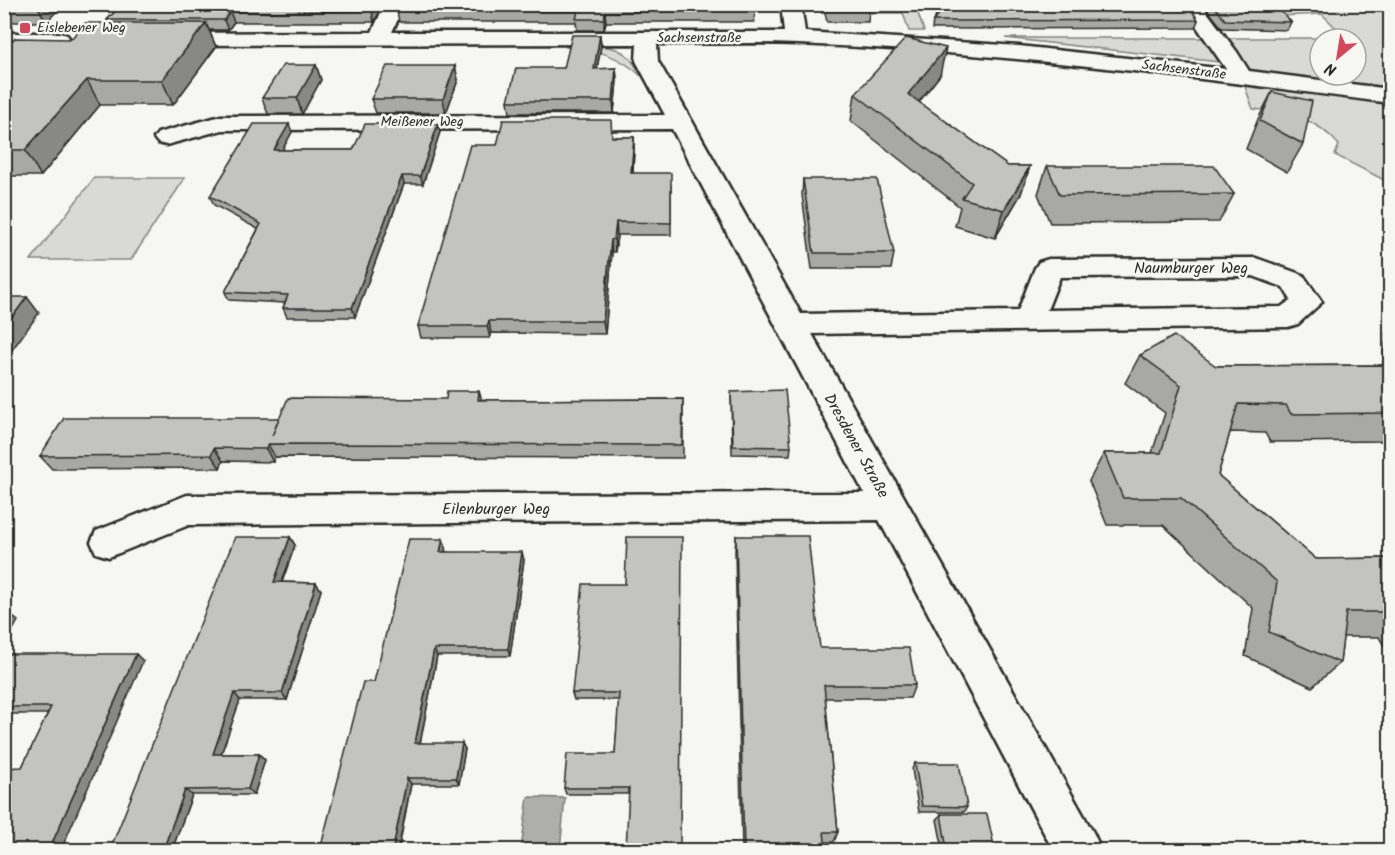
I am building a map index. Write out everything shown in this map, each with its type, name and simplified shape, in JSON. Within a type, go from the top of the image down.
[{"type":"street","points":[[379,39],[395,4]]},
{"type":"street","points":[[791,4],[795,38]]},
{"type":"street","points":[[1190,4],[1230,56],[1240,76]]},
{"type":"street","name":"Sachsenstraße","points":[[150,39],[795,38],[931,44],[1083,57],[1390,96]]},
{"type":"street","points":[[4,39],[77,39]]},
{"type":"street","name":"Dresdener Straße","points":[[647,39],[647,60],[1078,850]]},
{"type":"street","name":"Meißener Weg","points":[[166,138],[221,123],[680,122]]},
{"type":"street","name":"Naumburger Weg","points":[[789,324],[1288,317],[1307,302],[1293,281],[1256,267],[1049,268],[1029,319]]},
{"type":"street","name":"Eilenburger Weg","points":[[110,542],[187,510],[853,508],[888,505]]},
{"type":"shaded area","points":[[1275,4],[1390,5],[1390,183],[1335,155],[1339,145],[1330,135],[1310,122],[1278,112],[1253,109],[1237,64],[1005,38],[1308,38],[1308,87],[1368,87],[1368,27],[1335,27],[1322,14],[1255,17]]},
{"type":"shaded area","points":[[866,5],[915,5],[924,31],[909,31],[903,13],[869,13]]},
{"type":"shaded area","points":[[600,46],[619,50],[627,55],[641,76],[624,63],[606,54],[565,47]]},
{"type":"shaded area","points":[[94,178],[185,178],[131,260],[31,260]]},
{"type":"shaded area","points":[[528,797],[565,798],[560,850],[521,850]]},
{"type":"building","points":[[122,4],[375,4],[372,11],[230,12],[224,20],[107,20]]},
{"type":"building","points":[[399,4],[754,4],[755,11],[605,12],[604,19],[576,19],[578,11],[397,11]]},
{"type":"building","points":[[827,4],[868,4],[869,10],[828,10]]},
{"type":"building","points":[[936,4],[1188,4],[1198,20],[933,21],[940,13]]},
{"type":"building","points":[[1213,4],[1274,4],[1291,22],[1225,20]]},
{"type":"building","points":[[85,23],[206,23],[162,80],[87,80],[25,150],[4,150],[4,48],[15,38],[71,39]]},
{"type":"building","points":[[572,35],[600,35],[594,69],[616,68],[613,101],[508,101],[516,68],[564,68]]},
{"type":"building","points":[[906,38],[946,48],[908,94],[1008,166],[1030,166],[1004,210],[962,198],[972,183],[855,94]]},
{"type":"building","points":[[283,65],[316,65],[297,98],[262,98]]},
{"type":"building","points":[[387,66],[455,66],[443,99],[371,99]]},
{"type":"building","points":[[1272,92],[1312,101],[1303,144],[1260,121]]},
{"type":"building","points":[[503,120],[611,120],[612,137],[634,137],[631,173],[671,173],[671,223],[616,222],[614,239],[611,240],[603,321],[489,321],[487,326],[418,326],[470,145],[497,145]]},
{"type":"building","points":[[254,124],[289,124],[274,150],[353,150],[365,124],[438,124],[420,176],[402,176],[352,308],[283,308],[288,295],[225,292],[261,224],[210,196]]},
{"type":"building","points":[[1047,166],[1214,166],[1234,194],[1060,195]]},
{"type":"building","points":[[803,179],[877,179],[894,253],[814,253]]},
{"type":"building","points":[[4,297],[27,297],[4,328]]},
{"type":"building","points":[[1174,336],[1216,366],[1390,365],[1390,413],[1291,414],[1286,405],[1238,404],[1218,475],[1316,559],[1390,558],[1390,612],[1346,612],[1340,663],[1269,632],[1277,582],[1181,498],[1123,498],[1104,453],[1161,453],[1181,385],[1140,355]]},
{"type":"building","points":[[785,390],[791,447],[733,446],[731,392]]},
{"type":"building","points":[[447,391],[479,391],[478,400],[683,399],[682,445],[268,444],[266,449],[214,448],[211,455],[40,456],[64,418],[279,418],[272,436],[288,398],[446,399]]},
{"type":"building","points":[[736,536],[808,536],[820,648],[909,648],[915,685],[824,685],[838,832],[824,832],[826,850],[744,850]]},
{"type":"building","points":[[235,537],[290,537],[274,582],[316,583],[282,693],[234,693],[213,754],[259,754],[248,789],[185,790],[163,850],[110,850]]},
{"type":"building","points":[[627,537],[682,537],[680,850],[626,850],[629,788],[564,788],[567,754],[615,754],[619,693],[572,693],[583,584],[625,584]]},
{"type":"building","points":[[409,539],[443,539],[440,552],[522,552],[508,649],[434,649],[415,743],[462,743],[456,778],[407,778],[393,848],[442,848],[442,850],[320,850],[363,682],[374,682]]},
{"type":"building","points":[[4,654],[136,654],[49,850],[4,850],[4,768],[22,767],[51,707],[4,707]]},
{"type":"building","points":[[915,763],[959,763],[967,807],[922,806]]},
{"type":"building","points":[[941,814],[987,814],[995,850],[947,850]]},
{"type":"place","name":"Eislebener Weg","points":[[25,28]]}]
